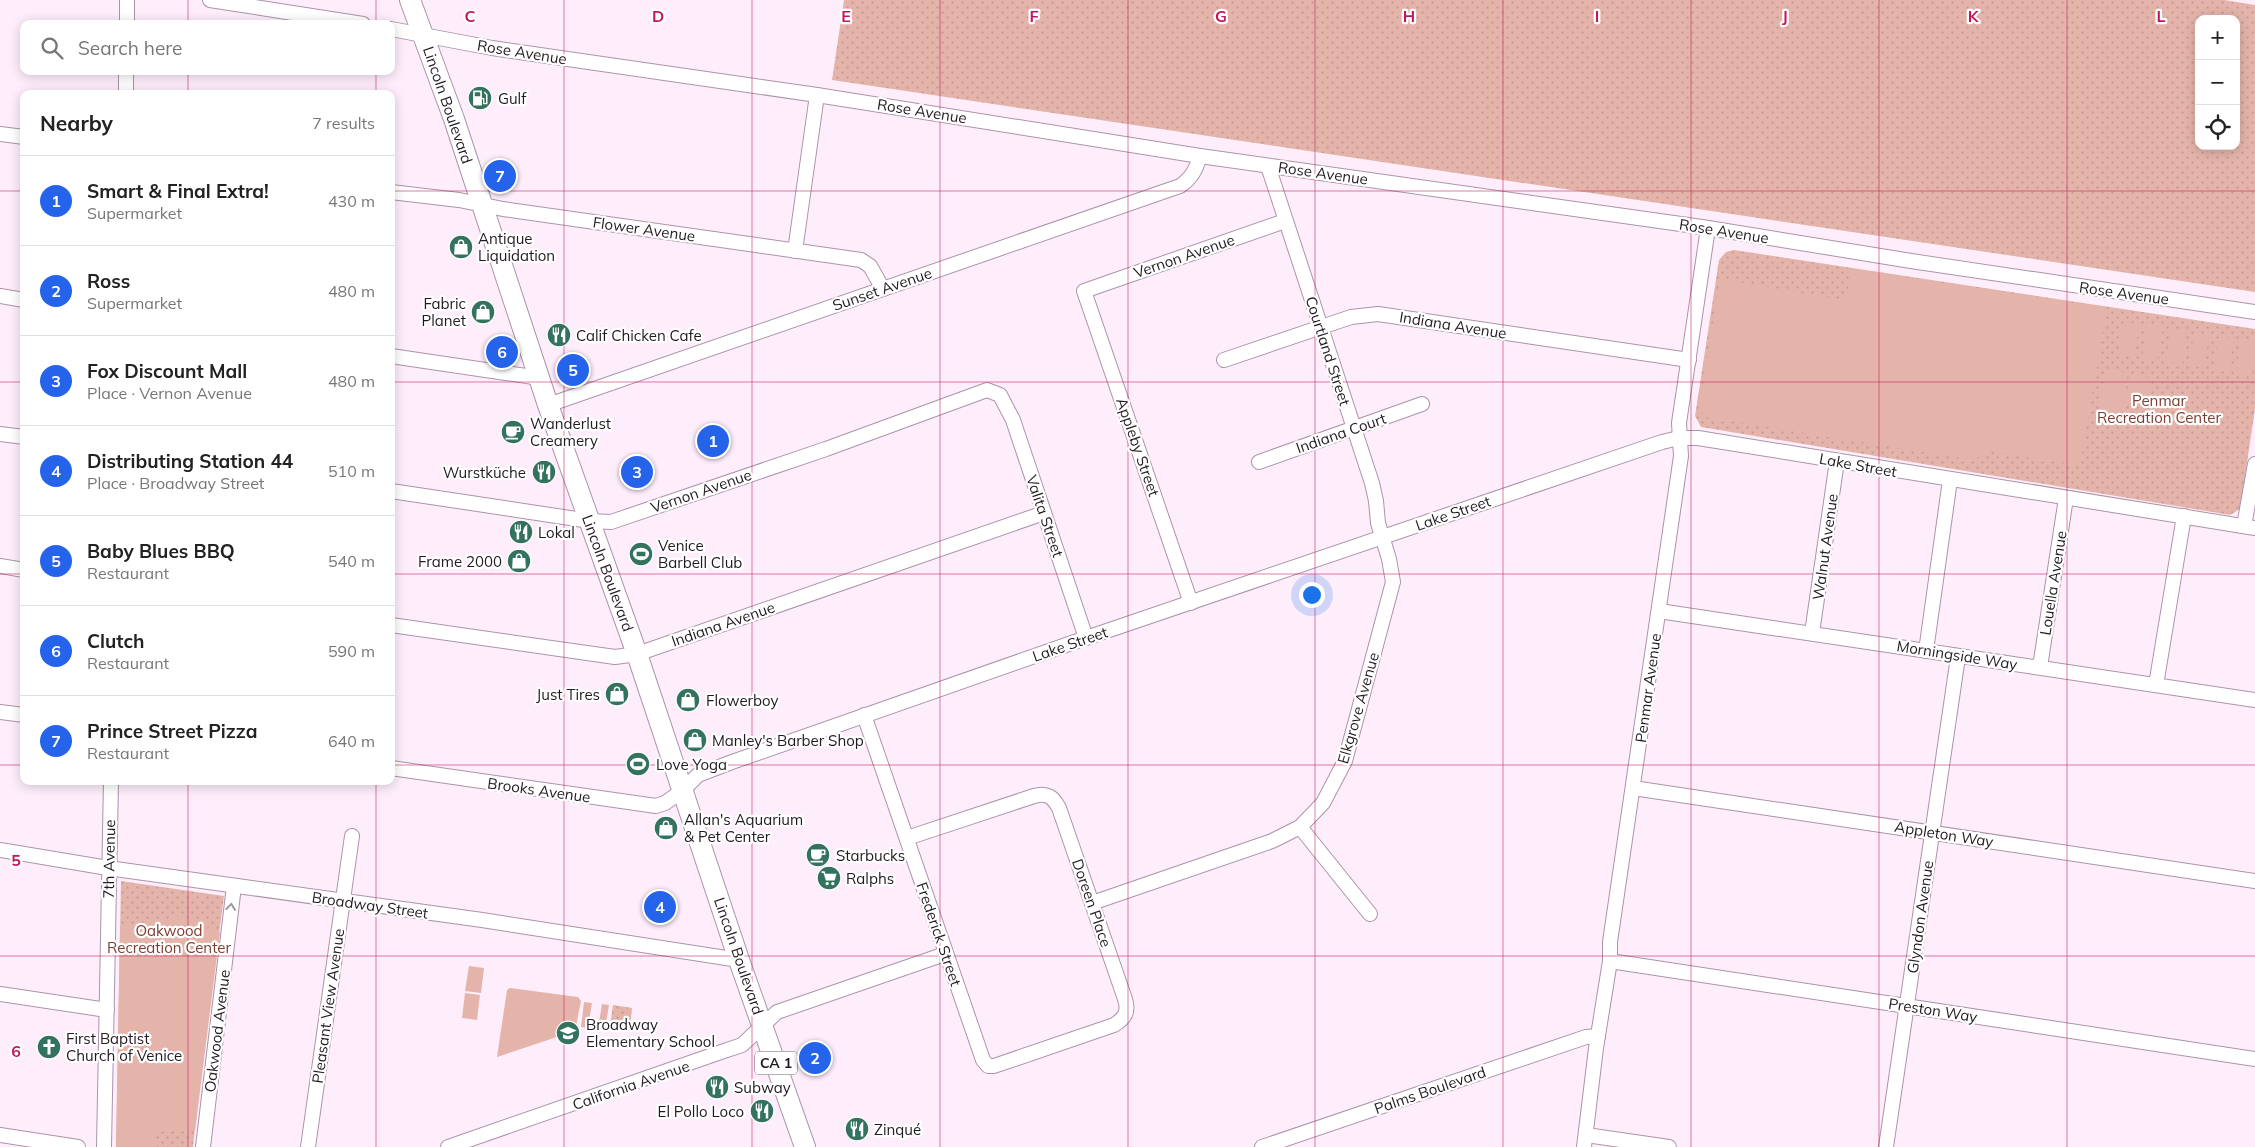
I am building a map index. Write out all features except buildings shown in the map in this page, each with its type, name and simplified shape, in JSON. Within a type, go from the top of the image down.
[{"type":"highway","name":"Lincoln Boulevard","points":[[410,0],[454,119],[548,405],[637,654],[739,960],[805,1147]]},
{"type":"street","points":[[127,0],[127,20]]},
{"type":"street","points":[[210,0],[338,20]]},
{"type":"street","name":"Rose Avenue","points":[[395,30],[492,48],[817,94],[1200,156],[1708,228],[1911,261],[2255,312]]},
{"type":"street","points":[[126,75],[126,90]]},
{"type":"street","points":[[795,251],[817,94]]},
{"type":"street","points":[[0,134],[20,136]]},
{"type":"street","name":"Sunset Avenue","points":[[548,405],[1180,186],[1189,180],[1196,170],[1200,156]]},
{"type":"street","name":"Courtland Street","points":[[1268,166],[1372,483],[1382,538]]},
{"type":"street","name":"Flower Avenue","points":[[395,193],[861,260],[870,266],[882,289]]},
{"type":"street","name":"Vernon Avenue","points":[[1084,291],[1285,221]]},
{"type":"street","name":"Penmar Avenue","points":[[1585,1141],[1598,1036],[1610,961],[1610,942],[1681,456],[1679,423],[1708,228]]},
{"type":"street","name":"Appleby Street","points":[[1084,291],[1191,603]]},
{"type":"street","points":[[0,296],[20,299]]},
{"type":"street","name":"Indiana Avenue","points":[[1224,360],[1351,317],[1378,314],[1688,360]]},
{"type":"street","points":[[395,357],[540,378]]},
{"type":"street","name":"Vernon Avenue","points":[[395,492],[590,521],[611,522],[987,390],[1000,396]]},
{"type":"street","name":"Valita Street","points":[[1000,396],[1013,420],[1086,638]]},
{"type":"street","name":"Indiana Court","points":[[1259,462],[1422,404]]},
{"type":"street","points":[[0,434],[20,436]]},
{"type":"street","name":"Lake Street","points":[[682,791],[698,775],[864,715],[1662,442],[1679,438],[1698,438],[2250,527]]},
{"type":"street","name":"Walnut Avenue","points":[[1812,633],[1837,461]]},
{"type":"street","points":[[2250,527],[2255,464]]},
{"type":"street","points":[[1926,651],[1950,480]]},
{"type":"street","name":"Louella Avenue","points":[[2040,668],[2066,498]]},
{"type":"street","name":"Indiana Avenue","points":[[395,626],[615,657],[637,654],[1044,513]]},
{"type":"street","points":[[2156,685],[2184,516]]},
{"type":"street","name":"Elkgrove Avenue","points":[[1092,903],[1272,841],[1300,827],[1323,803],[1338,778],[1349,747],[1393,582],[1389,558],[1382,538]]},
{"type":"street","points":[[0,566],[20,569]]},
{"type":"street","name":"Morningside Way","points":[[1659,611],[2255,700]]},
{"type":"street","name":"Glyndon Avenue","points":[[1886,1147],[1958,656]]},
{"type":"street","points":[[0,712],[20,714]]},
{"type":"street","name":"Frederick Street","points":[[864,715],[945,954],[984,1060],[988,1066]]},
{"type":"street","name":"Brooks Avenue","points":[[395,769],[656,806],[665,803],[682,791]]},
{"type":"street","name":"7th Avenue","points":[[104,1147],[110,785]]},
{"type":"street","name":"Appleton Way","points":[[1633,788],[2255,881]]},
{"type":"street","name":"Doreen Place","points":[[907,838],[1042,794],[1049,795],[1059,808],[1125,999],[1126,1014],[1114,1025],[994,1066],[988,1066]]},
{"type":"street","points":[[1300,827],[1370,914]]},
{"type":"street","name":"Pleasant View Avenue","points":[[308,1147],[352,836]]},
{"type":"street","name":"Broadway Street","points":[[0,850],[108,868],[739,960]]},
{"type":"street","name":"Oakwood Avenue","points":[[204,1147],[234,886]]},
{"type":"street","name":"California Avenue","points":[[448,1147],[483,1141],[742,1045],[778,1012],[945,954]]},
{"type":"street","name":"Preston Way","points":[[1610,961],[2255,1059]]},
{"type":"street","points":[[0,994],[106,1010]]},
{"type":"street","name":"Palms Boulevard","points":[[1262,1147],[1586,1037],[1598,1036]]},
{"type":"street","points":[[0,1135],[78,1147]]},
{"type":"street","points":[[1585,1141],[1669,1147]]},
{"type":"green space","points":[[844,0],[2224,0],[2255,5],[2255,292],[832,80]]},
{"type":"green space","name":"Penmar Recreation Center","points":[[1734,250],[2255,329],[2255,409],[2240,509],[2230,515],[1701,427],[1695,416],[1719,260],[1726,252]]},
{"type":"green space","points":[[1851,269],[2107,308],[2080,465],[1988,451],[1974,460],[1705,417],[1699,408],[1720,279],[1842,300],[1846,299]]},
{"type":"green space","points":[[2123,322],[2139,324],[2134,357],[2118,355]]},
{"type":"green space","points":[[2147,325],[2163,328],[2157,361],[2142,359]]},
{"type":"green space","points":[[2171,329],[2187,331],[2182,365],[2166,362]]},
{"type":"green space","points":[[2194,332],[2209,335],[2204,368],[2189,366]]},
{"type":"green space","points":[[2219,336],[2234,338],[2229,372],[2214,369]]},
{"type":"green space","points":[[2241,339],[2255,342],[2252,375],[2236,373]]},
{"type":"green space","points":[[2105,369],[2128,373],[2121,416],[2116,423],[2109,425],[2103,424],[2098,417]]},
{"type":"green space","points":[[2130,374],[2151,378],[2146,408],[2125,405]]},
{"type":"green space","name":"Oakwood Recreation Center","points":[[121,881],[224,896],[193,1147],[116,1147]]},
{"type":"green space","name":"Oakwood Recreation Center","points":[[177,917],[208,920],[207,930],[220,932],[195,1131],[156,1130],[156,1147],[116,1147],[120,927]]},
{"type":"green space","points":[[469,966],[484,968],[481,993],[465,991]]},
{"type":"green space","points":[[510,988],[578,997],[581,1001],[575,1031],[497,1057],[507,990]]},
{"type":"green space","points":[[465,993],[480,995],[477,1020],[462,1018]]},
{"type":"green space","points":[[584,1002],[592,1003],[588,1028],[581,1027]]},
{"type":"green space","points":[[602,1004],[609,1005],[605,1030],[598,1029]]},
{"type":"green space","points":[[613,1005],[632,1008],[630,1028],[610,1026]]},
{"type":"place","name":"Gulf","points":[[480,98]]},
{"type":"place","name":"Prince Street Pizza","points":[[500,176]]},
{"type":"place","name":"Antique Liquidation","points":[[461,247]]},
{"type":"place","name":"Fabric Planet","points":[[483,312]]},
{"type":"place","name":"Calif Chicken Cafe","points":[[559,335]]},
{"type":"place","name":"Clutch","points":[[502,352]]},
{"type":"place","name":"Baby Blues BBQ","points":[[573,370]]},
{"type":"place","name":"Wanderlust Creamery","points":[[513,432]]},
{"type":"place","name":"Smart & Final Extra!","points":[[713,441]]},
{"type":"place","name":"Wurstküche","points":[[544,472]]},
{"type":"place","name":"Fox Discount Mall","points":[[637,472]]},
{"type":"place","name":"Lokal","points":[[521,532]]},
{"type":"place","name":"Venice Barbell Club","points":[[641,554]]},
{"type":"place","name":"Frame 2000","points":[[519,561]]},
{"type":"place","name":"Just Tires","points":[[617,694]]},
{"type":"place","name":"Flowerboy","points":[[688,700]]},
{"type":"place","name":"Manley's Barber Shop","points":[[695,740]]},
{"type":"place","name":"Love Yoga","points":[[638,764]]},
{"type":"place","name":"Allan's Aquarium & Pet Center","points":[[666,828]]},
{"type":"place","name":"Starbucks","points":[[818,855]]},
{"type":"place","name":"Ralphs","points":[[829,878]]},
{"type":"place","name":"Distributing Station 44","points":[[660,907]]},
{"type":"place","name":"Broadway Elementary School","points":[[568,1033]]},
{"type":"place","name":"First Baptist Church of Venice","points":[[49,1047]]},
{"type":"place","name":"Ross","points":[[815,1058]]},
{"type":"place","name":"Subway","points":[[717,1087]]},
{"type":"place","name":"El Pollo Loco","points":[[762,1111]]},
{"type":"place","name":"Zinqué","points":[[857,1129]]}]
